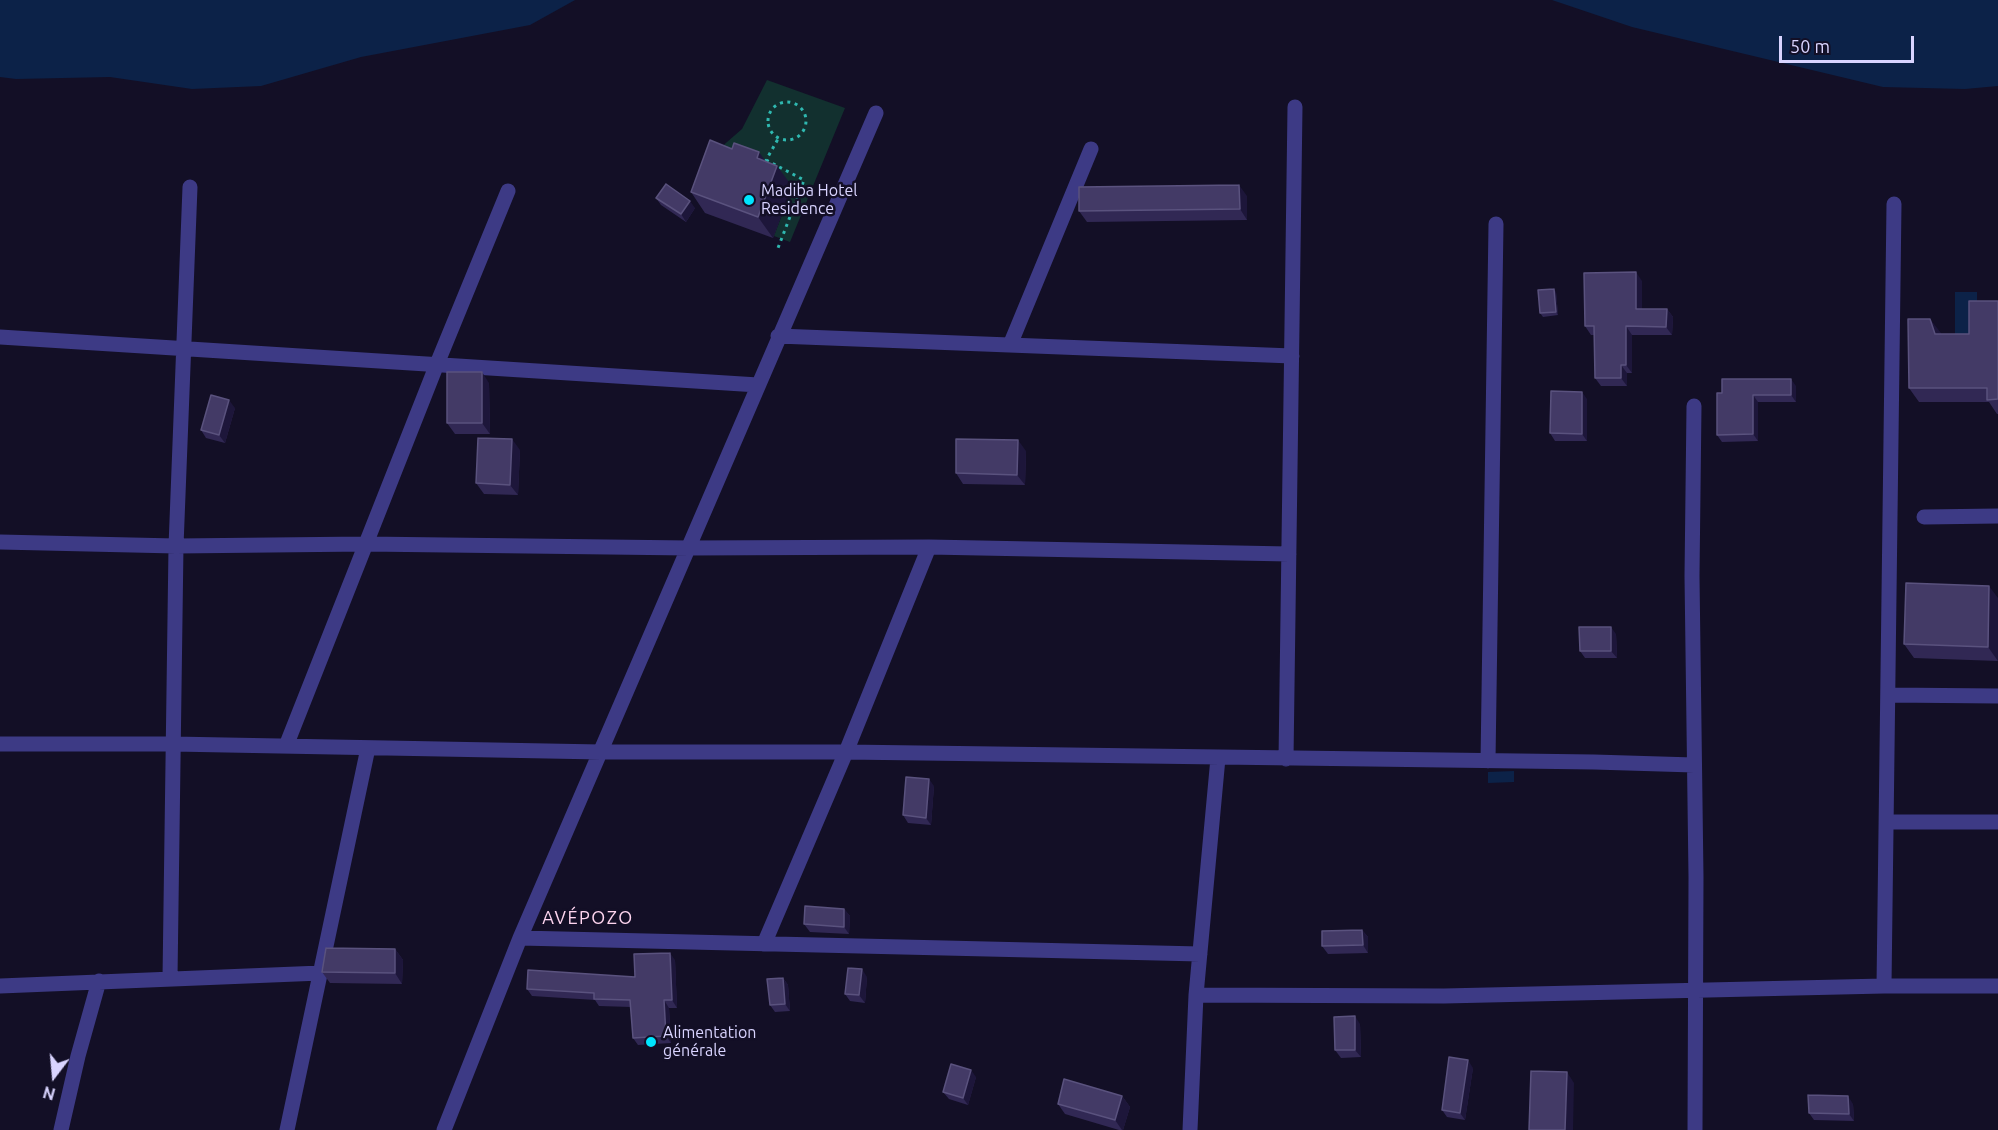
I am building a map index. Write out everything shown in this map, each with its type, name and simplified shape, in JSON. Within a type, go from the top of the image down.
[{"type":"street","points":[[1286,759],[1295,107]]},
{"type":"street","points":[[444,1130],[519,938],[876,113]]},
{"type":"street","points":[[1010,345],[1091,149]]},
{"type":"street","points":[[170,978],[176,546],[190,187]]},
{"type":"street","points":[[286,746],[508,191]]},
{"type":"street","points":[[1884,986],[1894,204]]},
{"type":"street","points":[[1488,761],[1496,224]]},
{"type":"street","points":[[778,336],[1292,356]]},
{"type":"street","points":[[0,337],[758,385]]},
{"type":"street","points":[[1694,406],[1692,576],[1695,1130]]},
{"type":"street","points":[[1924,517],[1998,516]]},
{"type":"street","points":[[0,542],[176,546],[366,544],[689,548],[929,547],[1289,554]]},
{"type":"street","points":[[764,944],[846,752],[929,547]]},
{"type":"street","points":[[1889,695],[1998,696]]},
{"type":"street","points":[[0,744],[173,744],[601,752],[846,752],[1694,765]]},
{"type":"street","points":[[287,1130],[369,748]]},
{"type":"street","points":[[1190,1130],[1196,995],[1218,758]]},
{"type":"street","points":[[1887,822],[1998,822]]},
{"type":"street","points":[[519,938],[1200,954]]},
{"type":"street","points":[[0,986],[321,973]]},
{"type":"street","points":[[61,1130],[78,1056],[99,981]]},
{"type":"street","points":[[1196,995],[1444,996],[1884,986],[1998,986]]},
{"type":"path","points":[[782,102],[795,103],[800,106],[806,117],[805,129],[790,140],[778,138],[770,129],[768,122],[771,110],[782,102]]},
{"type":"path","points":[[762,168],[778,138]]},
{"type":"path","points":[[766,160],[804,180],[778,248]]},
{"type":"green space","points":[[767,80],[845,108],[790,242],[774,236],[793,186],[773,179],[719,149],[742,129]]},
{"type":"water","points":[[0,0],[575,0],[530,25],[361,57],[261,86],[192,89],[110,77],[16,79],[0,77]]},
{"type":"water","points":[[1552,0],[1998,0],[1998,86],[1965,89],[1883,87],[1632,27]]},
{"type":"water","points":[[1955,292],[1977,292],[1977,337],[1955,337]]},
{"type":"water","points":[[1514,771],[1514,782],[1488,783],[1488,772]]},
{"type":"building","points":[[710,140],[732,149],[734,143],[759,152],[757,158],[777,166],[758,217],[691,192]]},
{"type":"building","points":[[666,184],[690,201],[681,214],[656,198]]},
{"type":"building","points":[[1239,185],[1240,209],[1079,211],[1079,187]]},
{"type":"building","points":[[1636,272],[1636,309],[1667,309],[1666,327],[1626,326],[1626,365],[1621,365],[1621,378],[1595,378],[1594,326],[1585,326],[1584,273]]},
{"type":"building","points":[[1554,289],[1556,312],[1540,313],[1538,290]]},
{"type":"building","points":[[1969,301],[1998,301],[1998,399],[1987,400],[1987,388],[1909,388],[1908,319],[1930,319],[1935,334],[1969,334]]},
{"type":"building","points":[[447,372],[482,372],[482,423],[447,423]]},
{"type":"building","points":[[1722,379],[1791,379],[1791,395],[1753,395],[1753,434],[1717,435],[1717,393],[1722,393]]},
{"type":"building","points":[[1551,391],[1582,392],[1582,434],[1550,433]]},
{"type":"building","points":[[211,395],[229,400],[219,435],[201,430]]},
{"type":"building","points":[[478,438],[512,439],[510,485],[476,483]]},
{"type":"building","points":[[956,439],[1018,440],[1017,475],[956,473]]},
{"type":"building","points":[[1906,583],[1989,586],[1988,647],[1904,644]]},
{"type":"building","points":[[1579,627],[1611,627],[1611,651],[1580,651]]},
{"type":"building","points":[[906,777],[929,779],[926,818],[903,815]]},
{"type":"building","points":[[805,906],[844,909],[844,927],[804,924]]},
{"type":"building","points":[[1362,930],[1363,945],[1322,946],[1322,931]]},
{"type":"building","points":[[326,948],[395,949],[395,973],[322,972]]},
{"type":"building","points":[[670,953],[672,1000],[664,1000],[666,1036],[633,1038],[630,1000],[594,999],[594,993],[527,989],[528,970],[635,977],[634,954]]},
{"type":"building","points":[[848,968],[862,969],[859,995],[845,994]]},
{"type":"building","points":[[783,978],[785,1004],[770,1005],[767,979]]},
{"type":"building","points":[[1355,1016],[1355,1050],[1335,1050],[1334,1017]]},
{"type":"building","points":[[1449,1057],[1468,1060],[1460,1113],[1442,1110]]},
{"type":"building","points":[[951,1064],[971,1070],[963,1098],[943,1092]]},
{"type":"building","points":[[1531,1071],[1567,1072],[1565,1130],[1529,1130]]},
{"type":"building","points":[[1064,1079],[1122,1096],[1115,1120],[1058,1104]]},
{"type":"building","points":[[1808,1095],[1848,1096],[1849,1114],[1809,1113]]},
{"type":"place","name":"Madiba Hotel Residence","points":[[749,200]]},
{"type":"place","name":"Alimentation générale","points":[[651,1042]]},
{"type":"district","name":"AVÉPOZO","points":[[588,918]]}]
